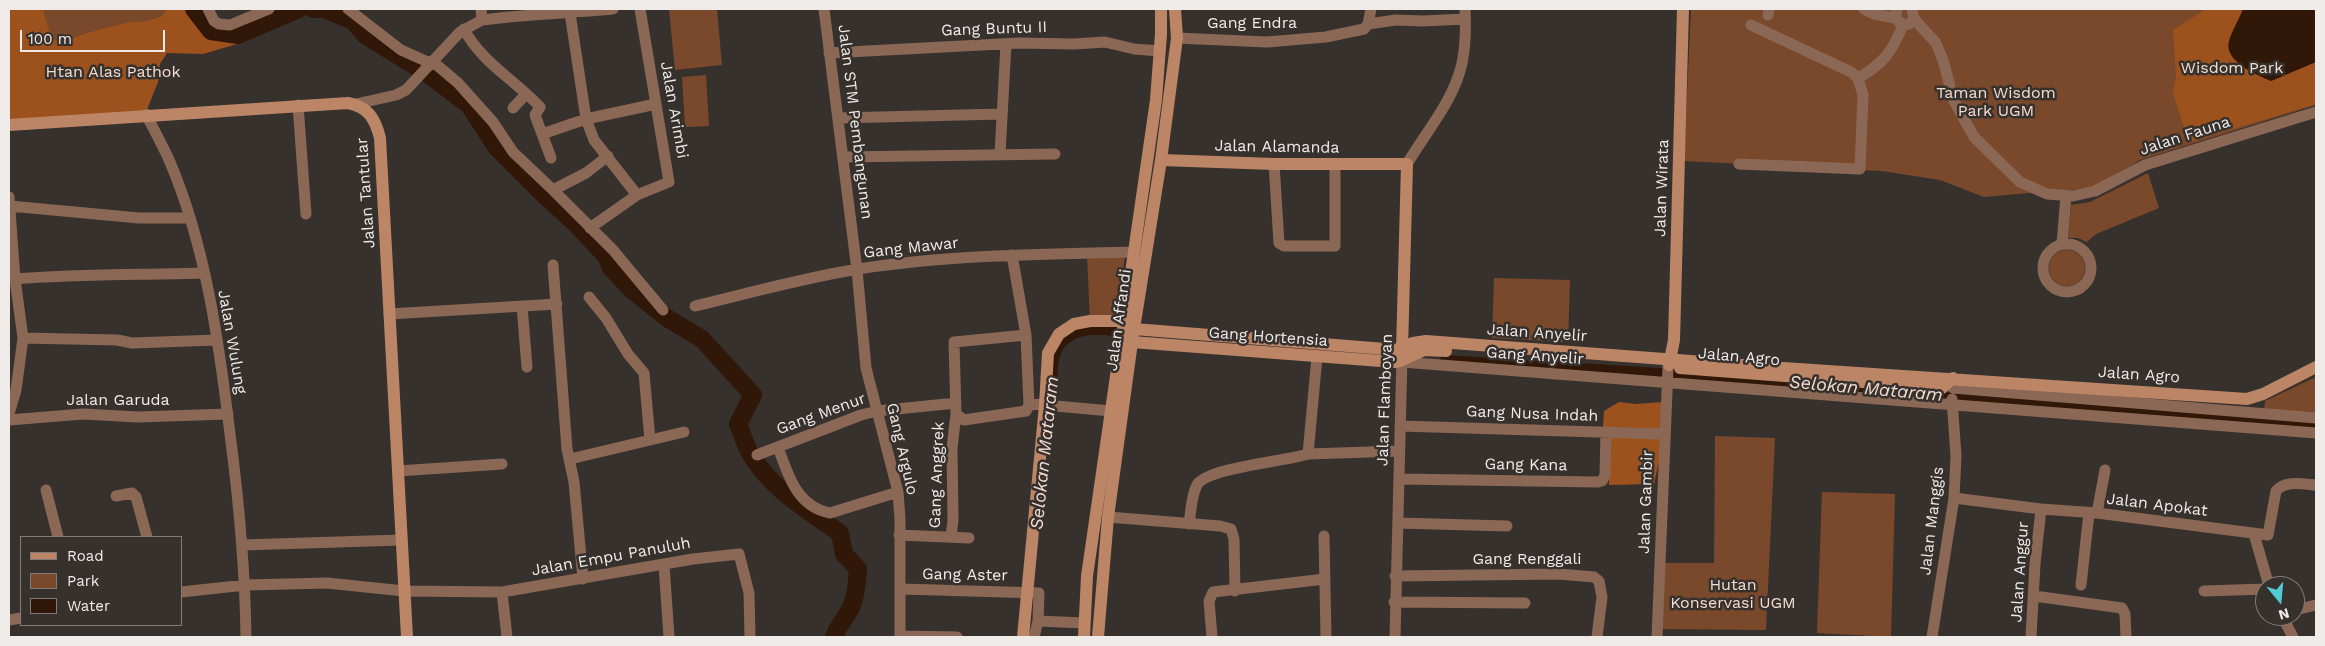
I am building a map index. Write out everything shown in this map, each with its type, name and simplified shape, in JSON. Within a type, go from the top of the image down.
[{"type":"main road","name":"Jalan Affandi","points":[[1098,637],[1126,326],[1134,252],[1156,100],[1161,9]]},
{"type":"main road","name":"Jalan Affandi","points":[[1126,326],[1161,160],[1177,38],[1175,9]]},
{"type":"main road","name":"Jalan Wirata","points":[[1668,372],[1674,336],[1684,9]]},
{"type":"main road","points":[[9,125],[146,114],[298,105],[356,104]]},
{"type":"main road","name":"Jalan Tantular","points":[[356,104],[371,114],[376,123],[380,138],[407,637]]},
{"type":"main road","name":"Jalan Alamanda","points":[[1161,160],[1274,164],[1407,164]]},
{"type":"main road","name":"Jalan Flamboyan","points":[[1402,357],[1407,164]]},
{"type":"main road","name":"Gang Hortensia","points":[[1023,637],[1032,593],[1048,405],[1048,353],[1059,334],[1074,324],[1082,323],[1126,326],[1402,357]]},
{"type":"main road","name":"Jalan Anyelir","points":[[1402,357],[1413,343],[1426,341],[1668,372]]},
{"type":"main road","name":"Jalan Affandi","points":[[1084,637],[1087,576],[1111,411],[1126,342]]},
{"type":"main road","name":"Gang Hortensia","points":[[1126,342],[1318,357],[1402,357]]},
{"type":"main road","name":"Jalan Agro","points":[[1668,372],[1942,388],[1952,393],[2246,399],[2263,394],[2316,368]]},
{"type":"main road","points":[[1084,623],[1098,623]]},
{"type":"street","points":[[208,9],[214,21],[225,25],[269,9]]},
{"type":"street","points":[[348,9],[401,50],[431,62],[458,83],[493,122],[513,152],[613,250],[663,310]]},
{"type":"street","points":[[356,104],[396,95],[406,90],[431,62],[481,14],[554,11],[570,13],[613,9]]},
{"type":"street","name":"Jalan Arimbi","points":[[637,195],[669,182],[640,9]]},
{"type":"street","name":"Jalan STM Pembangunan","points":[[824,9],[857,270]]},
{"type":"street","points":[[1368,24],[1370,9]]},
{"type":"street","points":[[1864,9],[1874,14],[1898,17],[1909,24],[1913,14]]},
{"type":"street","points":[[570,13],[586,119],[594,140],[637,195],[590,228]]},
{"type":"street","points":[[1407,164],[1456,82],[1463,55],[1465,14]]},
{"type":"street","name":"Gang Endra","points":[[1177,38],[1234,42],[1294,40],[1360,31],[1366,28],[1368,24],[1396,20],[1423,21],[1465,14]]},
{"type":"street","name":"Jalan Fauna","points":[[1913,14],[1936,42],[1943,60],[1954,102],[1974,137],[2020,182],[2047,194],[2066,196],[2087,194],[2102,189],[2145,165],[2316,112]]},
{"type":"street","points":[[1858,78],[1872,70],[1893,49],[1898,17]]},
{"type":"street","points":[[1739,164],[1860,169],[1863,95],[1858,78],[1850,72],[1751,25]]},
{"type":"street","points":[[464,29],[472,45],[483,57],[540,107],[535,115],[551,158]]},
{"type":"street","name":"Gang Buntu II","points":[[830,53],[1006,44],[1105,42],[1134,49],[1160,51]]},
{"type":"street","points":[[1000,154],[1006,44]]},
{"type":"street","points":[[513,108],[526,94]]},
{"type":"street","points":[[542,134],[586,119],[656,104]]},
{"type":"street","points":[[298,105],[306,214]]},
{"type":"street","name":"Jalan Wulung","points":[[146,114],[170,161],[190,218],[217,340],[238,495],[246,585],[246,637]]},
{"type":"street","points":[[838,118],[1002,114]]},
{"type":"street","points":[[843,157],[1055,154]]},
{"type":"street","points":[[553,190],[586,172],[608,156]]},
{"type":"street","name":"Jalan Alamanda","points":[[1147,159],[1161,160]]},
{"type":"street","points":[[1274,164],[1279,244],[1284,246],[1335,246],[1335,164]]},
{"type":"street","points":[[2062,244],[2066,196]]},
{"type":"street","points":[[9,414],[16,390],[23,338],[13,276],[9,201],[139,218],[190,218]]},
{"type":"street","points":[[2062,244],[2075,245],[2083,249],[2091,263],[2089,279],[2084,285],[2071,292],[2056,289],[2050,285],[2043,271],[2046,257],[2051,250],[2062,244]]},
{"type":"street","name":"Gang Mawar","points":[[695,306],[857,270],[903,263],[1012,255],[1134,252]]},
{"type":"street","points":[[1012,255],[1026,335],[1029,405]]},
{"type":"street","points":[[553,265],[567,449],[570,459],[583,579]]},
{"type":"street","name":"Gang Argulo","points":[[857,270],[866,368],[898,492],[901,589],[900,637]]},
{"type":"street","points":[[13,276],[128,276],[203,273]]},
{"type":"street","points":[[589,297],[606,318],[628,354],[644,373],[650,440]]},
{"type":"street","points":[[389,314],[557,304]]},
{"type":"street","points":[[522,306],[526,367]]},
{"type":"street","name":"Gang Anggrek","points":[[951,538],[953,520],[952,448],[956,408],[954,342],[1026,335]]},
{"type":"street","points":[[23,338],[117,340],[132,343],[217,340]]},
{"type":"street","points":[[1308,454],[1318,357]]},
{"type":"street","name":"Gang Anyelir","points":[[1402,357],[1668,372],[1952,393]]},
{"type":"street","name":"Jalan Flamboyan","points":[[1394,637],[1402,357]]},
{"type":"street","name":"Jalan Gambir","points":[[1657,637],[1668,372]]},
{"type":"street","points":[[1952,393],[2316,418]]},
{"type":"street","points":[[1952,393],[2316,433]]},
{"type":"street","name":"Jalan Manggis","points":[[1932,637],[1954,498],[1956,456],[1952,393]]},
{"type":"street","name":"Gang Anggrek","points":[[956,408],[964,420],[1026,411],[1029,405],[1048,405]]},
{"type":"street","points":[[1048,405],[1111,411]]},
{"type":"street","name":"Gang Menur","points":[[757,455],[877,411],[956,408]]},
{"type":"street","name":"Jalan Garuda","points":[[9,420],[80,414],[138,417],[228,414]]},
{"type":"street","name":"Gang Nusa Indah","points":[[1400,426],[1664,434]]},
{"type":"street","points":[[570,459],[684,432]]},
{"type":"street","name":"Gang Kana","points":[[1399,479],[1598,482],[1602,481],[1605,475],[1606,432]]},
{"type":"street","points":[[778,447],[790,480],[797,493],[819,511],[830,513],[898,492]]},
{"type":"street","points":[[1190,524],[1197,485],[1206,477],[1308,454],[1399,451]]},
{"type":"street","points":[[398,471],[502,464]]},
{"type":"street","points":[[2081,585],[2093,513],[2105,470]]},
{"type":"street","points":[[2266,576],[2254,534],[2268,535],[2276,491],[2285,484],[2316,485]]},
{"type":"street","points":[[46,490],[58,536]]},
{"type":"street","points":[[116,496],[132,493],[136,497],[147,536]]},
{"type":"street","name":"Jalan Apokat","points":[[1954,498],[2041,509],[2093,513],[2254,534]]},
{"type":"street","name":"Jalan Anggur","points":[[2032,637],[2041,509]]},
{"type":"street","points":[[1108,517],[1231,529],[1234,539],[1235,591]]},
{"type":"street","points":[[1398,523],[1507,526]]},
{"type":"street","points":[[899,535],[969,538]]},
{"type":"street","points":[[1324,536],[1326,637]]},
{"type":"street","points":[[242,546],[402,540]]},
{"type":"street","name":"Jalan Empu Panuluh","points":[[182,592],[246,585],[327,583],[404,591],[502,592],[711,556],[740,554],[749,593],[750,637]]},
{"type":"street","points":[[664,565],[669,637]]},
{"type":"street","name":"Gang Renggali","points":[[1395,576],[1558,574],[1594,577],[1599,581],[1602,596],[1597,637]]},
{"type":"street","points":[[1212,637],[1210,597],[1213,592],[1235,591],[1326,579]]},
{"type":"street","name":"Gang Aster","points":[[901,589],[1032,593]]},
{"type":"street","points":[[2204,592],[2255,589]]},
{"type":"street","points":[[502,592],[507,637]]},
{"type":"street","points":[[1032,593],[1038,621],[1034,637]]},
{"type":"street","points":[[2034,596],[2122,608],[2125,614],[2126,637]]},
{"type":"street","points":[[1394,602],[1525,603]]},
{"type":"street","points":[[1038,621],[1084,623]]},
{"type":"street","points":[[900,637],[958,637]]},
{"type":"green space","name":"Htan Alas Pathok","points":[[9,9],[43,9],[51,37],[54,40],[63,41],[128,22],[146,21],[162,16],[166,9],[191,9],[209,33],[237,37],[237,44],[203,54],[167,53],[160,64],[158,82],[146,112],[9,122]]},
{"type":"green space","points":[[43,9],[166,9],[162,16],[146,21],[128,22],[63,41],[54,40],[51,37]]},
{"type":"green space","points":[[669,9],[717,9],[722,65],[675,70]]},
{"type":"green space","name":"Taman Wisdom Park UGM","points":[[1691,9],[2316,9],[2316,105],[2140,160],[2097,186],[2073,190],[1984,197],[1940,180],[1882,171],[1684,161]]},
{"type":"green space","name":"Wisdom Park","points":[[2206,9],[2243,9],[2238,23],[2271,81],[2316,62],[2316,104],[2189,142],[2173,93],[2176,76],[2173,30]]},
{"type":"green space","points":[[706,75],[709,126],[685,127],[682,77]]},
{"type":"green space","points":[[2148,173],[2159,208],[2096,234],[2087,242],[2078,238],[2068,238],[2071,205],[2090,202]]},
{"type":"green space","points":[[2067,250],[2080,255],[2085,268],[2080,281],[2067,286],[2054,281],[2049,268],[2054,255]]},
{"type":"green space","points":[[1125,254],[1117,326],[1090,322],[1087,255]]},
{"type":"green space","points":[[1494,278],[1570,280],[1568,342],[1492,338]]},
{"type":"green space","points":[[2316,377],[2316,414],[2264,411],[2265,401]]},
{"type":"green space","points":[[1619,402],[1636,404],[1662,402],[1660,430],[1603,427],[1604,411]]},
{"type":"green space","name":"Hutan Konservasi UGM","points":[[1715,436],[1775,438],[1766,630],[1661,629],[1664,563],[1714,563]]},
{"type":"green space","points":[[1609,437],[1664,438],[1654,484],[1609,485]]},
{"type":"green space","points":[[1822,492],[1895,494],[1891,637],[1817,633]]},
{"type":"water","points":[[2243,9],[2316,9],[2316,62],[2271,81],[2242,66],[2231,55],[2229,41]]},
{"type":"waterway","points":[[194,9],[211,31],[238,35],[299,9]]},
{"type":"waterway","points":[[313,9],[324,9],[353,21],[365,35],[428,74],[469,105],[497,148],[575,223],[606,256],[611,268],[632,290],[667,318],[702,339],[753,395],[738,424],[750,453],[758,466],[790,498],[840,533],[844,554],[858,569],[854,601],[834,637]]},
{"type":"waterway","name":"Selokan Mataram","points":[[1052,391],[1055,355],[1060,345],[1067,339],[1083,331],[1093,330],[1129,334]]},
{"type":"waterway","name":"Selokan Mataram","points":[[1445,360],[1677,374],[1941,397],[2316,426]]}]
